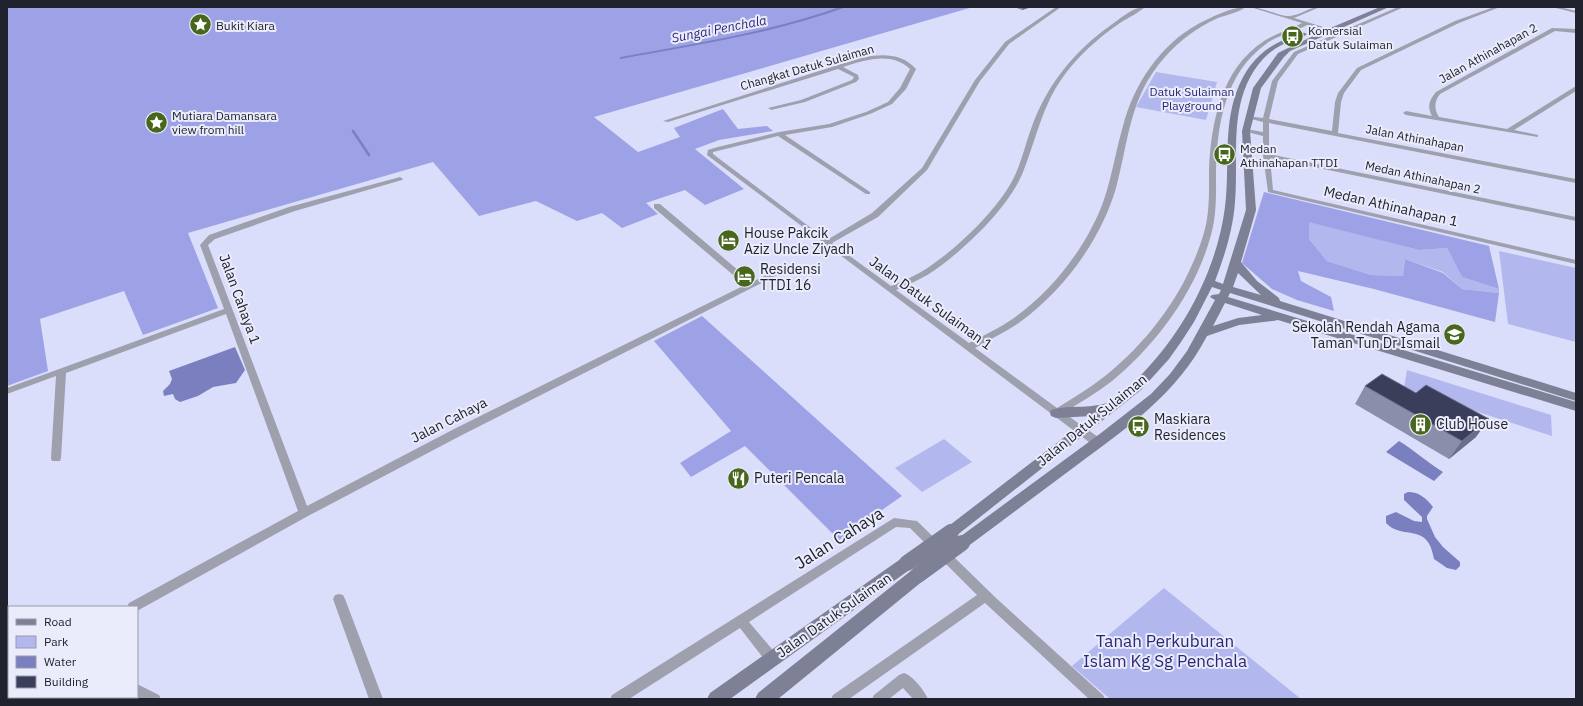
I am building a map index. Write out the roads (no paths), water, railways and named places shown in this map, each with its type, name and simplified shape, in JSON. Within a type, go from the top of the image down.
[{"type":"main road","name":"Jalan Datuk Sulaiman","points":[[764,699],[913,569],[951,532],[1137,387],[1157,368],[1178,339],[1207,288],[1222,245],[1229,215],[1232,121],[1241,87],[1258,60],[1273,47],[1371,7]]},
{"type":"main road","name":"Jalan Datuk Sulaiman","points":[[716,699],[772,659],[913,569],[962,543],[1155,397],[1174,377],[1192,353],[1225,294],[1236,263],[1251,210],[1246,131],[1257,88],[1281,55],[1288,50],[1330,30],[1386,7]]},
{"type":"main road","points":[[1250,72],[1262,64],[1271,68]]},
{"type":"main road","points":[[1229,215],[1245,217],[1251,210]]},
{"type":"main road","points":[[1236,263],[1244,275],[1256,287],[1289,314],[1576,398]]},
{"type":"main road","points":[[1207,288],[1576,407]]},
{"type":"main road","points":[[1204,333],[1241,320],[1289,314]]},
{"type":"main road","points":[[1056,413],[1093,411],[1115,404]]},
{"type":"street","points":[[827,244],[874,216],[925,169],[978,80],[1007,43],[1059,7]]},
{"type":"street","points":[[890,290],[927,272],[949,255],[996,208],[1012,188],[1020,171],[1037,121],[1048,97],[1066,68],[1091,41],[1143,7]]},
{"type":"street","points":[[968,348],[1017,320],[1042,298],[1062,276],[1088,240],[1103,214],[1113,188],[1126,125],[1140,88],[1162,56],[1195,28],[1210,20],[1244,7]]},
{"type":"street","points":[[1252,7],[1330,30]]},
{"type":"street","points":[[1290,18],[1318,7]]},
{"type":"street","points":[[1266,120],[1275,81],[1296,53],[1402,7]]},
{"type":"street","points":[[1335,133],[1338,102],[1341,93],[1359,69],[1457,22],[1498,7]]},
{"type":"street","points":[[1554,7],[1576,12]]},
{"type":"street","name":"Jalan Datuk Sulaiman","points":[[1056,413],[1108,378],[1149,338],[1180,296],[1195,269],[1208,235],[1212,207],[1213,152],[1217,119],[1232,77],[1264,43],[1308,23]]},
{"type":"street","name":"Jalan Athinahapan 2","points":[[1437,118],[1431,110],[1431,106],[1435,96],[1438,93],[1554,29],[1561,28],[1576,31]]},
{"type":"street","name":"Changkat Datuk Sulaiman","points":[[666,121],[879,56],[893,58],[909,64],[913,69],[903,89],[890,103],[868,113],[830,126],[779,134],[710,151],[710,155],[748,185]]},
{"type":"street","points":[[771,108],[802,101],[854,81],[857,78],[839,67]]},
{"type":"street","points":[[1507,131],[1576,88]]},
{"type":"street","points":[[1406,113],[1536,136]]},
{"type":"street","name":"Jalan Athinahapan","points":[[1249,118],[1335,133],[1576,181]]},
{"type":"street","name":"Medan Athinahapan 1","points":[[1266,120],[1266,155],[1270,191],[1576,262]]},
{"type":"street","points":[[1246,131],[1266,135]]},
{"type":"street","points":[[779,134],[868,193]]},
{"type":"street","name":"Medan Athinahapan 2","points":[[1266,155],[1576,219]]},
{"type":"street","name":"Jalan Cahaya 1","points":[[304,513],[204,245],[212,237],[292,209],[400,179]]},
{"type":"street","name":"Jalan Datuk Sulaiman 1","points":[[748,185],[1097,442]]},
{"type":"street","points":[[657,206],[751,286]]},
{"type":"street","name":"Jalan Cahaya","points":[[136,606],[304,513],[460,431],[783,270]]},
{"type":"street","points":[[7,391],[229,310]]},
{"type":"street","points":[[56,458],[61,372]]},
{"type":"street","name":"Jalan Cahaya","points":[[617,699],[894,522],[913,524],[986,595],[1098,699]]},
{"type":"street","points":[[838,699],[986,595]]},
{"type":"street","points":[[339,599],[376,699]]},
{"type":"street","points":[[741,621],[772,659]]},
{"type":"street","points":[[879,699],[904,680],[921,699]]},
{"type":"street","points":[[138,691],[154,699]]},
{"type":"water","points":[[235,347],[245,370],[236,383],[213,387],[198,396],[180,402],[175,399],[173,394],[164,396],[163,391],[170,384],[172,379],[169,371]]},
{"type":"water","points":[[1399,441],[1443,472],[1434,481],[1386,452]]},
{"type":"water","points":[[1408,492],[1416,493],[1422,496],[1433,507],[1427,516],[1427,519],[1435,537],[1443,547],[1460,562],[1460,566],[1456,570],[1447,568],[1434,559],[1431,547],[1421,536],[1400,531],[1386,523],[1386,516],[1396,512],[1414,521],[1422,522],[1422,517],[1404,500],[1404,494]]},
{"type":"waterway","name":"Sungai Penchala","points":[[621,58],[761,31],[843,7]]},
{"type":"waterway","points":[[353,131],[369,155]]},
{"type":"place","name":"Bukit Kiara","points":[[201,25]]},
{"type":"place","name":"Komersial Datuk Sulaiman","points":[[1292,37]]},
{"type":"place","name":"Mutiara Damansara view from hill","points":[[157,122]]},
{"type":"place","name":"Medan Athinahapan TTDI","points":[[1224,155]]},
{"type":"place","name":"House Pakcik Aziz Uncle Ziyadh","points":[[728,241]]},
{"type":"place","name":"Residensi TTDI 16","points":[[745,277]]},
{"type":"place","name":"Sekolah Rendah Agama Taman Tun Dr Ismail","points":[[1455,335]]},
{"type":"place","name":"Club House","points":[[1421,424]]},
{"type":"place","name":"Maskiara Residences","points":[[1139,427]]},
{"type":"place","name":"Puteri Pencala","points":[[739,478]]},
{"type":"park label","name":"Datuk Sulaiman Playground","points":[[1192,98]]},
{"type":"park label","name":"Tanah Perkuburan Islam Kg Sg Penchala","points":[[1165,651]]}]
